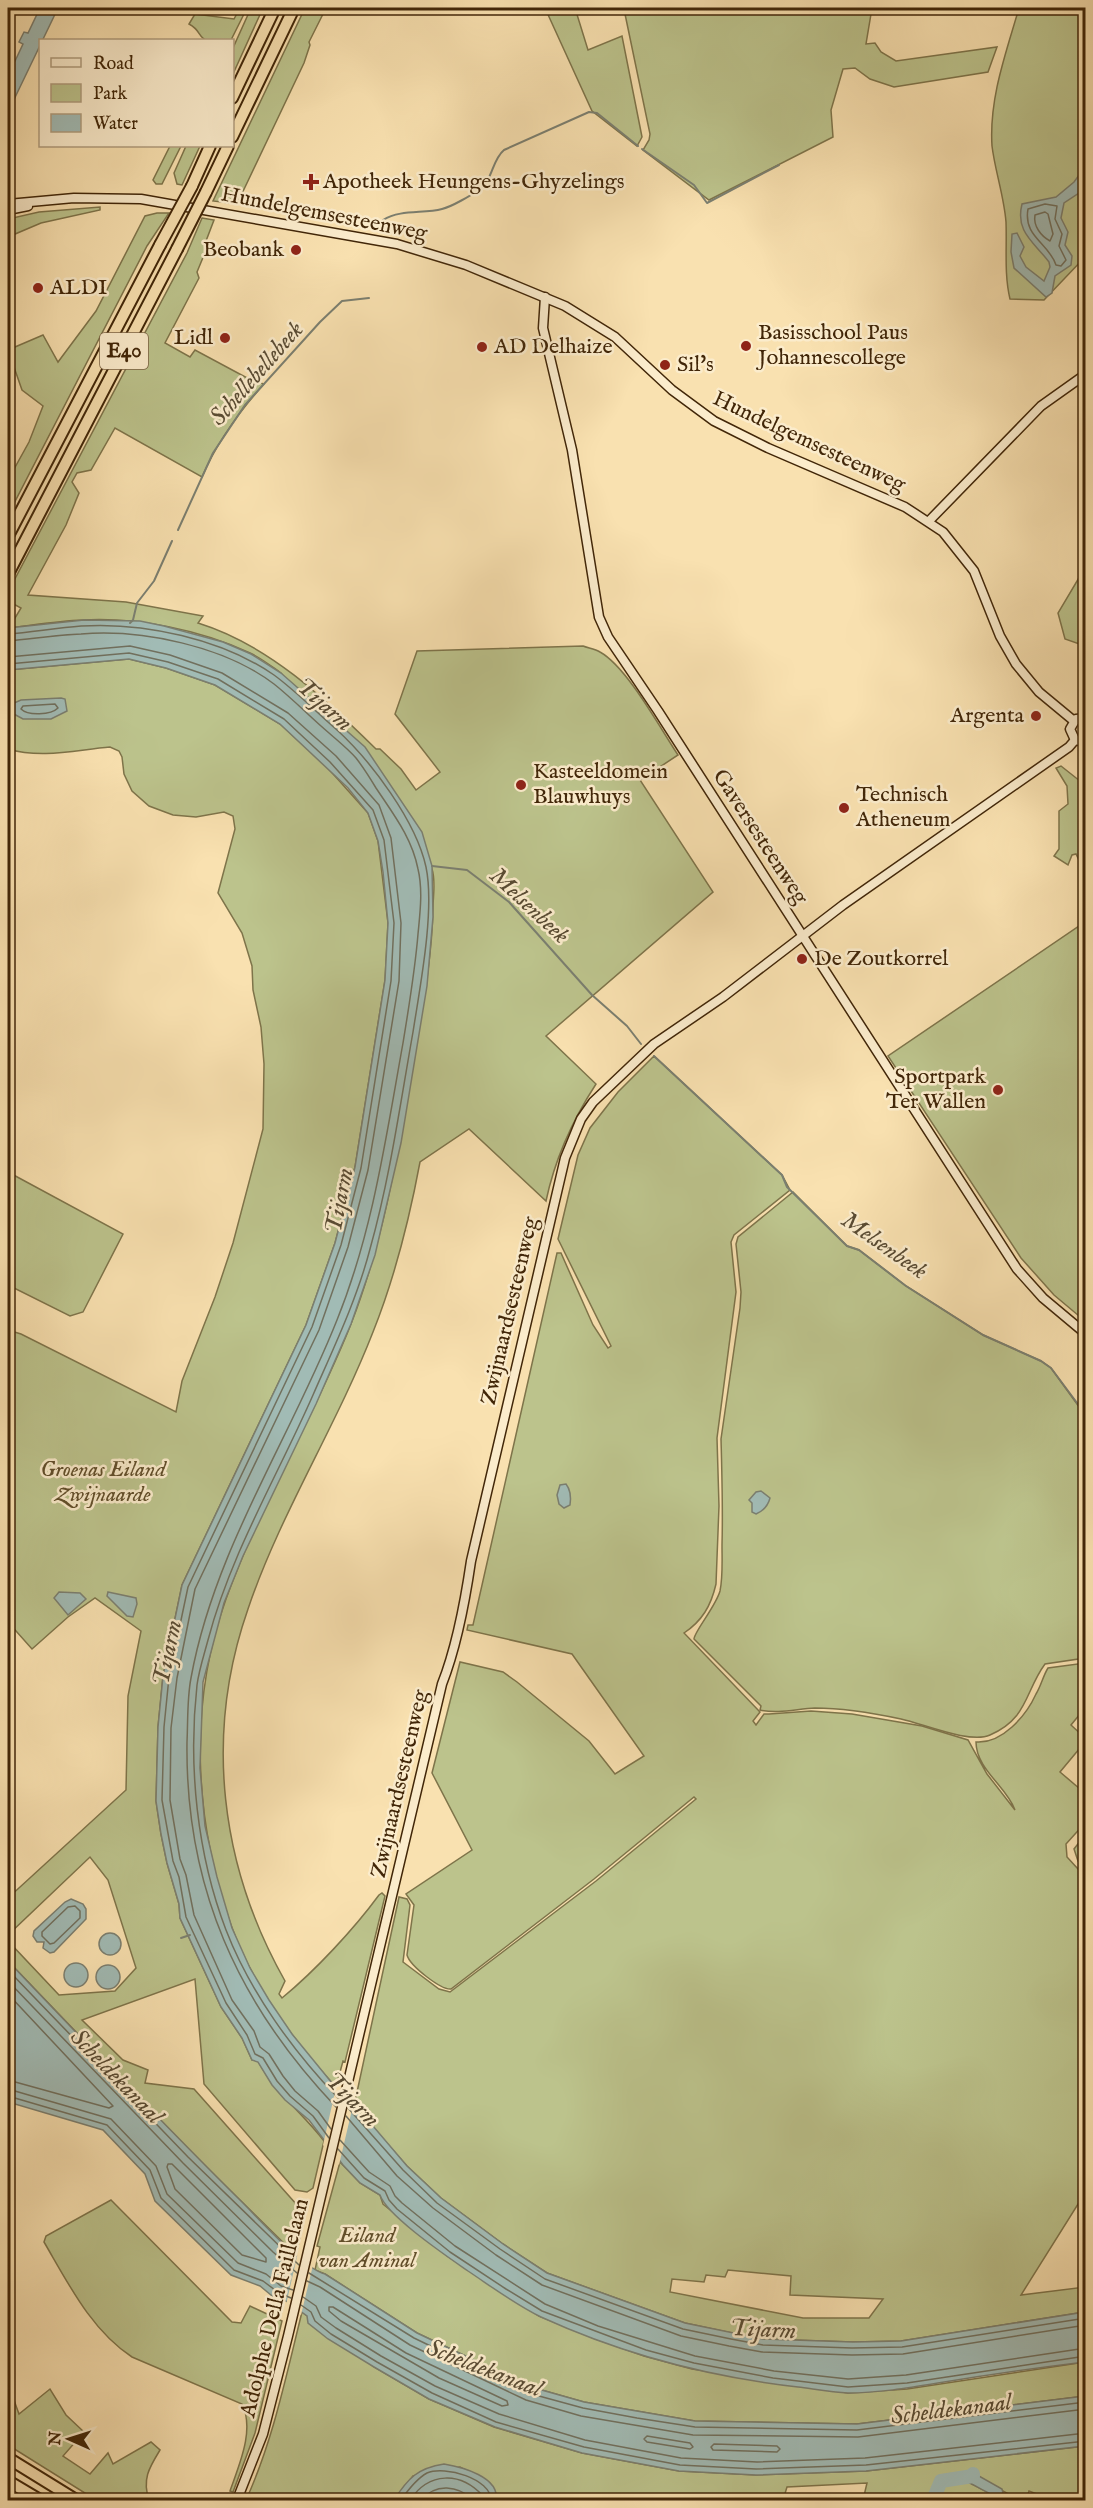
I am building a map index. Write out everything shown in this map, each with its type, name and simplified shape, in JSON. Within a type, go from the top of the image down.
[{"type":"highway","points":[[234,95],[275,8]]},
{"type":"highway","points":[[234,133],[294,8]]},
{"type":"highway","name":"E40","points":[[8,536],[192,186],[210,147]]},
{"type":"highway","name":"E40","points":[[8,574],[228,147]]},
{"type":"highway","points":[[8,2458],[76,2500]]},
{"type":"highway","points":[[8,2481],[40,2500]]},
{"type":"main road","name":"Hundelgemsesteenweg","points":[[8,199],[64,194],[74,198]]},
{"type":"main road","name":"Hundelgemsesteenweg","points":[[8,204],[74,198],[141,199],[397,244],[466,265],[545,297],[585,317],[615,338],[672,390],[714,420],[768,448],[905,507],[929,522],[947,537],[974,571],[1003,641],[1016,664],[1039,692],[1074,721]]},
{"type":"main road","name":"Hundelgemsesteenweg","points":[[8,210],[27,207],[36,202]]},
{"type":"main road","name":"Gaversesteenweg","points":[[545,297],[543,328],[579,489],[599,617],[608,637],[1017,1269],[1043,1298],[1086,1335]]},
{"type":"main road","points":[[929,522],[1043,405],[1086,374]]},
{"type":"main road","points":[[1086,718],[1074,721],[1070,732],[1076,740],[1086,742]]},
{"type":"main road","name":"Zwijnaardsesteenweg","points":[[339,2121],[442,1684],[452,1655],[485,1498],[554,1203],[572,1138],[593,1102],[654,1044],[723,997],[802,937],[1076,740]]},
{"type":"main road","name":"Adolphe Della Faillelaan","points":[[237,2500],[263,2434],[339,2121]]},
{"type":"green space","points":[[240,8],[247,8],[232,39],[205,39],[189,24],[195,14],[234,19]]},
{"type":"green space","points":[[251,8],[263,8],[234,72],[234,46]]},
{"type":"green space","points":[[305,8],[326,8],[309,42],[304,63],[237,204],[213,201]]},
{"type":"green space","points":[[545,8],[575,8],[588,50],[622,36],[642,137],[637,146],[592,111]]},
{"type":"green space","points":[[635,8],[872,8],[866,44],[875,43],[881,52],[896,61],[997,47],[988,72],[894,87],[870,79],[855,68],[843,69],[831,110],[833,137],[709,200],[643,150],[650,134],[625,14]]},
{"type":"green space","points":[[1019,8],[1085,8],[1085,257],[1044,300],[1010,299],[1006,271],[1005,212],[992,146],[996,93]]},
{"type":"green space","points":[[170,147],[180,147],[162,184],[156,184],[153,180]]},
{"type":"green space","points":[[186,147],[200,147],[182,185],[177,184],[174,173]]},
{"type":"green space","points":[[100,207],[100,210],[41,223],[8,237],[8,219],[39,212]]},
{"type":"green space","points":[[169,213],[147,246],[8,515],[8,480],[29,442],[43,406],[22,390],[8,350],[43,335],[58,362],[96,311],[145,216]]},
{"type":"green space","points":[[202,218],[214,220],[206,241],[209,243],[197,272],[199,278],[165,343],[190,357],[195,350],[249,379],[264,384],[229,428],[202,477],[115,428],[91,470],[77,473],[72,482],[79,493],[66,525],[28,595],[126,602],[203,616],[198,623],[248,645],[294,675],[376,749],[380,749],[401,769],[416,790],[440,772],[395,714],[417,651],[583,646],[598,651],[610,660],[632,684],[678,755],[640,780],[713,892],[546,1036],[596,1084],[565,1140],[546,1201],[469,1129],[420,1162],[401,1248],[373,1332],[276,1539],[248,1609],[234,1656],[226,1704],[223,1752],[226,1799],[233,1846],[246,1892],[263,1937],[285,1981],[279,1994],[282,1998],[334,1949],[379,1895],[382,1893],[385,1896],[345,2062],[343,2061],[336,2087],[290,2032],[262,1990],[231,1925],[209,1845],[200,1762],[201,1721],[214,1639],[226,1599],[255,1529],[336,1359],[351,1324],[373,1258],[397,1156],[424,999],[432,926],[433,874],[430,863],[421,851],[281,673],[258,657],[211,638],[147,623],[83,620],[9,628],[21,608],[8,601],[8,592],[187,253]]},
{"type":"green space","points":[[1083,571],[1086,572],[1085,646],[1065,639],[1058,613]]},
{"type":"green space","name":"Groenas Eiland Zwijnaarde","points":[[129,659],[166,668],[215,685],[280,724],[326,766],[368,813],[378,841],[388,923],[385,980],[355,1167],[335,1243],[306,1325],[182,1585],[163,1676],[158,1727],[156,1801],[167,1863],[179,1904],[180,1918],[221,2007],[242,2038],[252,2060],[258,2061],[281,2093],[324,2141],[313,2188],[307,2192],[295,2190],[204,2084],[195,1979],[82,2020],[123,2060],[148,2070],[145,2083],[194,2089],[305,2214],[296,2255],[192,2153],[8,1961],[8,1941],[59,1995],[115,1991],[136,1968],[108,1880],[90,1857],[8,1935],[8,1898],[126,1790],[128,1696],[141,1631],[95,1598],[68,1617],[32,1649],[8,1622],[8,1330],[21,1334],[176,1412],[182,1381],[215,1297],[233,1243],[263,1129],[264,1064],[261,1027],[253,990],[252,966],[242,933],[218,893],[235,829],[233,816],[224,812],[196,817],[173,815],[149,806],[132,791],[124,774],[119,751],[110,747],[46,754],[8,749],[8,670]]},
{"type":"green space","points":[[1061,766],[1085,785],[1085,873],[1076,854],[1072,855],[1068,865],[1054,856],[1059,849],[1059,811],[1068,804],[1067,786],[1056,768]]},
{"type":"green space","name":"Sportpark Ter Wallen","points":[[1085,922],[1085,1321],[1054,1295],[1021,1258],[888,1056]]},
{"type":"green space","points":[[654,1056],[782,1175],[790,1190],[734,1235],[731,1242],[736,1292],[717,1438],[719,1506],[716,1584],[705,1612],[684,1633],[760,1712],[753,1721],[756,1725],[764,1714],[811,1711],[852,1714],[922,1726],[968,1740],[987,1774],[1015,1810],[1006,1793],[981,1761],[976,1742],[995,1738],[1012,1727],[1032,1702],[1048,1668],[1085,1663],[1085,1708],[1071,1725],[1085,1738],[1085,1742],[1060,1772],[1080,1789],[1085,1783],[1085,1823],[1066,1844],[1067,1857],[1079,1870],[1083,1865],[1078,1861],[1074,1849],[1085,1835],[1085,2193],[1021,2295],[1085,2287],[1085,2312],[901,2341],[763,2339],[685,2323],[547,2273],[441,2198],[407,2166],[354,2106],[399,1897],[407,1899],[410,1905],[403,1962],[439,1989],[450,1992],[596,1881],[696,1799],[694,1797],[594,1879],[451,1989],[433,1982],[409,1960],[407,1955],[414,1905],[406,1894],[472,1850],[432,1773],[460,1662],[503,1672],[517,1682],[589,1741],[615,1774],[644,1756],[572,1654],[467,1630],[468,1625],[473,1625],[557,1253],[561,1253],[593,1325],[608,1348],[611,1346],[558,1239],[578,1155],[590,1128],[618,1092]],"holes":[[[728,2270],[791,2276],[790,2295],[883,2299],[869,2318],[803,2318],[670,2292],[672,2279],[704,2282],[706,2275],[725,2277]]]},
{"type":"green space","points":[[8,1172],[123,1234],[83,1312],[70,1316],[8,1285]]},
{"type":"green space","points":[[793,1192],[847,1246],[859,1250],[906,1286],[983,1335],[1041,1361],[1051,1368],[1085,1415],[1085,1658],[1045,1664],[1019,1713],[1012,1721],[990,1735],[971,1737],[959,1735],[901,1719],[848,1710],[815,1708],[760,1710],[761,1706],[694,1639],[718,1597],[722,1580],[721,1439],[741,1292],[736,1244],[738,1237]]},
{"type":"green space","name":"Eiland van Aminal","points":[[340,2162],[360,2183],[380,2195],[383,2204],[447,2256],[539,2316],[644,2356],[692,2369],[848,2393],[907,2389],[1085,2362],[1085,2396],[857,2424],[695,2421],[584,2402],[531,2387],[417,2333],[325,2274],[315,2270],[320,2247],[317,2246]]},
{"type":"green space","points":[[111,2200],[232,2322],[241,2323],[250,2306],[282,2321],[255,2433],[233,2492],[230,2491],[246,2436],[246,2414],[242,2404],[132,2357],[117,2346],[92,2320],[44,2242],[46,2236]]},
{"type":"green space","points":[[302,2312],[374,2367],[429,2399],[494,2427],[582,2453],[679,2471],[756,2475],[866,2471],[1085,2446],[1085,2500],[1052,2500],[1029,2491],[1026,2500],[1020,2500],[982,2480],[970,2483],[1003,2500],[863,2500],[867,2483],[787,2487],[783,2500],[496,2500],[488,2482],[460,2467],[413,2476],[394,2500],[246,2500],[264,2455]]},
{"type":"green space","points":[[8,2369],[11,2378],[11,2392],[19,2414],[50,2389],[66,2415],[84,2432],[63,2456],[90,2474],[108,2453],[113,2464],[151,2442],[160,2450],[148,2474],[146,2486],[149,2500],[96,2500],[8,2445]]},
{"type":"water","points":[[40,8],[58,8],[43,39],[39,39],[39,48],[8,112],[10,69],[8,65],[11,59],[15,61],[23,44],[19,42],[24,32],[28,33]]},
{"type":"water","points":[[1085,167],[1085,189],[1064,203],[1061,218],[1068,232],[1065,245],[1072,256],[1071,265],[1055,276],[1052,293],[1046,297],[1014,268],[1011,252],[1012,234],[1017,233],[1024,247],[1020,256],[1026,267],[1044,281],[1050,267],[1049,262],[1027,236],[1021,222],[1022,204],[1056,197],[1074,182]]},
{"type":"water","name":"Tijarm","points":[[84,620],[140,621],[164,626],[223,642],[251,654],[281,673],[365,747],[422,832],[432,866],[433,917],[427,986],[401,1143],[375,1255],[351,1324],[316,1404],[243,1556],[224,1603],[203,1682],[200,1768],[205,1826],[232,1928],[250,1968],[292,2034],[332,2083],[407,2166],[441,2198],[547,2273],[685,2323],[763,2339],[901,2341],[1085,2312],[1085,2362],[893,2390],[848,2393],[765,2383],[699,2370],[635,2353],[572,2330],[541,2317],[504,2296],[419,2236],[394,2214],[380,2195],[360,2183],[343,2165],[309,2120],[285,2100],[272,2085],[258,2062],[252,2060],[242,2038],[221,2007],[180,1918],[179,1904],[161,1834],[156,1801],[158,1727],[163,1676],[182,1585],[306,1325],[335,1243],[355,1167],[385,980],[388,923],[383,872],[378,841],[368,813],[348,788],[280,724],[215,685],[166,668],[129,659],[8,670],[8,628]]},
{"type":"water","points":[[65,699],[67,711],[51,719],[23,719],[12,713],[14,703],[21,700]]},
{"type":"water","points":[[566,1484],[570,1505],[564,1508],[559,1504],[557,1495],[560,1485]]},
{"type":"water","points":[[761,1491],[770,1498],[765,1508],[756,1514],[752,1512],[752,1503],[749,1500],[756,1492]]},
{"type":"water","points":[[59,1592],[80,1593],[86,1599],[68,1615],[54,1598]]},
{"type":"water","points":[[108,1592],[136,1598],[137,1604],[133,1617],[127,1616],[107,1596]]},
{"type":"water","points":[[71,1899],[83,1904],[86,1909],[86,1919],[54,1952],[50,1953],[43,1948],[44,1942],[37,1942],[33,1936],[34,1931]]},
{"type":"water","points":[[106,1933],[114,1933],[121,1940],[121,1948],[114,1955],[106,1955],[99,1948],[99,1940]]},
{"type":"water","name":"Scheldekanaal","points":[[8,1961],[183,2143],[294,2254],[417,2333],[531,2387],[584,2402],[695,2421],[857,2424],[1085,2396],[1085,2446],[866,2471],[756,2475],[679,2471],[582,2453],[495,2427],[429,2399],[328,2339],[308,2323],[307,2316],[283,2299],[277,2300],[260,2286],[231,2275],[155,2201],[145,2174],[103,2130],[8,2102]]},
{"type":"water","points":[[76,1963],[81,1964],[87,1970],[87,1980],[81,1986],[76,1987],[71,1986],[65,1980],[64,1975],[65,1970],[71,1964]]},
{"type":"water","points":[[108,1965],[113,1966],[119,1972],[119,1982],[113,1988],[108,1989],[103,1988],[97,1982],[96,1977],[97,1972],[103,1966]]},
{"type":"water","points":[[444,2464],[478,2474],[486,2479],[496,2492],[496,2500],[427,2500],[422,2498],[420,2500],[394,2500],[404,2486],[420,2471]]},
{"type":"water","points":[[973,2476],[979,2476],[1002,2489],[1003,2493],[1020,2500],[1000,2498],[988,2493],[970,2483]]},
{"type":"pier","points":[[337,2083],[354,2101],[339,2165],[323,2145]]},
{"type":"pier","points":[[298,2252],[313,2265],[301,2315],[286,2305]]},
{"type":"waterway","name":"Schellebellebeek","points":[[383,220],[397,214],[442,209],[461,201],[484,185],[504,150],[589,112],[597,113],[638,146]]},
{"type":"waterway","name":"Schellebellebeek","points":[[642,149],[694,185],[707,203],[779,165]]},
{"type":"waterway","name":"Schellebellebeek","points":[[178,530],[213,453],[245,405],[342,301],[369,298]]},
{"type":"waterway","name":"Schellebellebeek","points":[[130,623],[133,620],[137,603],[154,581],[172,541]]},
{"type":"waterway","name":"Melsenbeek","points":[[432,866],[467,870],[509,902],[592,995],[627,1026],[641,1044]]},
{"type":"waterway","name":"Melsenbeek","points":[[654,1056],[782,1175],[787,1187],[847,1246],[859,1250],[906,1286],[983,1335],[1041,1361],[1051,1368],[1086,1415]]},
{"type":"waterway","points":[[181,1938],[190,1935]]},
{"type":"waterway","points":[[933,2500],[941,2481],[973,2476],[973,2474]]},
{"type":"place","name":"Apotheek Heungens-Ghyzelings","points":[[311,182]]},
{"type":"place","name":"Beobank","points":[[296,250]]},
{"type":"place","name":"ALDI","points":[[38,288]]},
{"type":"place","name":"Lidl","points":[[225,338]]},
{"type":"place","name":"Basisschool Paus Johannescollege","points":[[746,346]]},
{"type":"place","name":"AD Delhaize","points":[[482,347]]},
{"type":"place","name":"Sil's","points":[[665,365]]},
{"type":"place","name":"Argenta","points":[[1036,716]]},
{"type":"place","name":"Kasteeldomein Blauwhuys","points":[[521,785]]},
{"type":"place","name":"Technisch Atheneum","points":[[844,808]]},
{"type":"place","name":"De Zoutkorrel","points":[[802,959]]},
{"type":"place","name":"Sportpark Ter Wallen","points":[[998,1090]]}]
